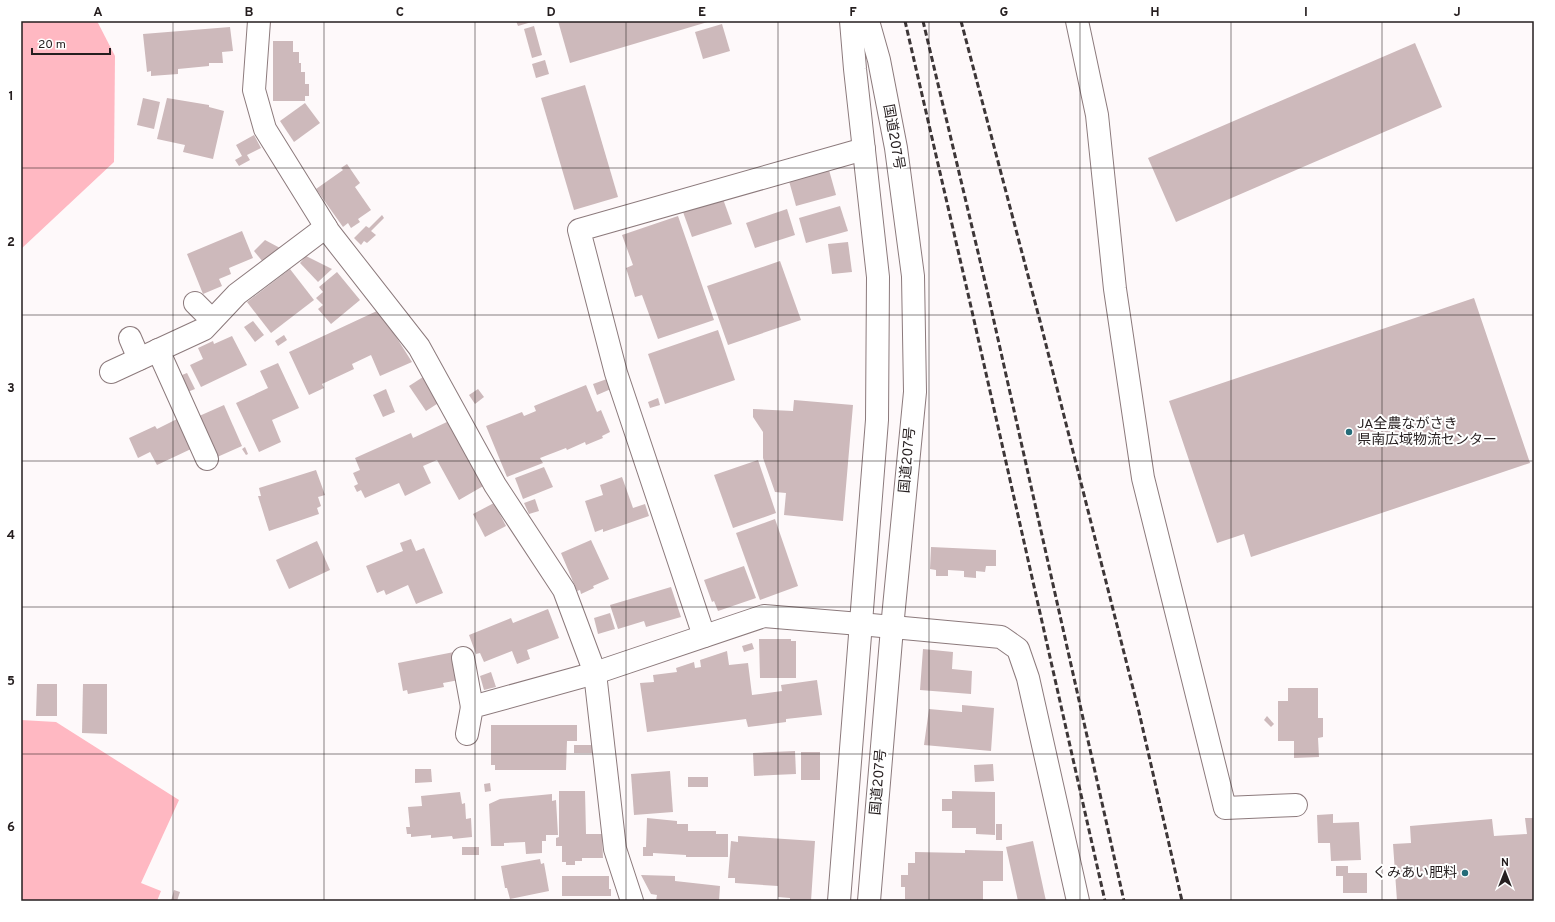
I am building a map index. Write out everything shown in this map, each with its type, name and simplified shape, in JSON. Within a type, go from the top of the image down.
[{"type":"street","points":[[259,21],[254,90],[265,129],[326,227],[419,347],[495,485],[564,590],[595,673],[616,849],[632,901]]},
{"type":"street","points":[[838,901],[877,404],[878,277],[854,69],[851,21]]},
{"type":"street","name":"国道207号","points":[[868,21],[879,60],[896,148],[913,276],[915,392],[892,628],[870,901]]},
{"type":"street","points":[[1077,21],[1096,115],[1115,289],[1143,478],[1225,808],[1296,805]]},
{"type":"street","points":[[704,636],[616,374],[579,230],[864,149]]},
{"type":"street","points":[[111,372],[204,329],[237,294],[326,227]]},
{"type":"street","points":[[196,303],[212,320]]},
{"type":"street","points":[[130,338],[149,354],[207,459]]},
{"type":"street","points":[[472,707],[595,673],[764,616],[1001,637],[1018,649],[1028,678],[1078,901]]},
{"type":"street","points":[[463,658],[472,707],[467,734]]},
{"type":"shaded area","points":[[21,21],[97,21],[115,56],[114,162],[21,249]]},
{"type":"shaded area","points":[[21,720],[56,722],[179,800],[141,883],[161,891],[157,901],[21,901]]},
{"type":"building","points":[[516,21],[535,21],[518,26]]},
{"type":"building","points":[[558,21],[711,21],[570,63]]},
{"type":"building","points":[[722,24],[730,51],[703,59],[695,32]]},
{"type":"building","points":[[534,26],[542,55],[532,58],[524,29]]},
{"type":"building","points":[[230,27],[233,51],[222,52],[223,63],[209,63],[209,66],[178,69],[178,74],[151,76],[151,71],[147,72],[143,34]]},
{"type":"building","points":[[273,41],[293,41],[293,52],[299,52],[301,72],[305,72],[305,84],[309,84],[309,96],[305,96],[305,101],[273,101]]},
{"type":"building","points":[[1415,43],[1442,107],[1176,222],[1148,158]]},
{"type":"building","points":[[545,60],[549,74],[536,78],[532,64]]},
{"type":"building","points":[[585,85],[618,197],[574,210],[541,98]]},
{"type":"building","points":[[143,98],[160,102],[154,129],[137,125]]},
{"type":"building","points":[[167,98],[209,105],[209,107],[224,111],[213,159],[183,152],[185,145],[157,139]]},
{"type":"building","points":[[305,103],[320,123],[294,142],[280,121]]},
{"type":"building","points":[[254,135],[261,148],[247,155],[250,160],[239,166],[235,160],[242,156],[236,145]]},
{"type":"building","points":[[347,164],[360,183],[355,187],[371,210],[358,219],[360,222],[351,228],[348,223],[343,227],[316,189],[343,170],[341,168]]},
{"type":"building","points":[[829,170],[836,195],[796,206],[789,181]]},
{"type":"building","points":[[723,199],[732,224],[692,237],[683,212]]},
{"type":"building","points":[[840,206],[848,231],[806,243],[799,218]]},
{"type":"building","points":[[787,209],[795,235],[755,248],[746,223]]},
{"type":"building","points":[[382,215],[384,218],[371,231],[376,235],[367,243],[364,241],[361,245],[354,238],[366,226],[369,228]]},
{"type":"building","points":[[678,216],[714,320],[658,339],[642,295],[635,297],[626,268],[633,265],[622,235]]},
{"type":"building","points":[[242,231],[253,258],[229,268],[231,274],[219,279],[222,286],[203,294],[187,254]]},
{"type":"building","points":[[265,240],[280,248],[263,262],[254,251]]},
{"type":"building","points":[[848,242],[852,272],[832,274],[828,244]]},
{"type":"building","points":[[306,256],[332,269],[318,282],[300,263]]},
{"type":"building","points":[[780,261],[801,320],[728,345],[707,286]]},
{"type":"building","points":[[290,269],[314,300],[271,333],[247,302]]},
{"type":"building","points":[[337,272],[360,300],[331,324],[318,309],[323,305],[316,298],[323,292],[319,287]]},
{"type":"building","name":"JA全農ながさき 県南広域物流センター","points":[[1474,298],[1530,463],[1251,557],[1244,534],[1217,543],[1169,401]]},
{"type":"building","points":[[379,310],[412,362],[380,376],[371,355],[352,364],[354,369],[322,384],[324,388],[309,395],[289,352]]},
{"type":"building","points":[[253,321],[264,335],[255,342],[244,327]]},
{"type":"building","points":[[718,330],[735,380],[665,404],[648,354]]},
{"type":"building","points":[[284,335],[287,340],[278,346],[275,341]]},
{"type":"building","points":[[232,336],[247,365],[201,387],[190,365],[203,359],[198,348],[213,341],[214,344]]},
{"type":"building","points":[[278,363],[299,408],[272,420],[281,442],[259,452],[236,403],[268,388],[260,371]]},
{"type":"building","points":[[187,373],[195,389],[185,393],[177,377]]},
{"type":"building","points":[[423,377],[440,402],[426,411],[409,386]]},
{"type":"building","points":[[607,379],[611,389],[597,395],[593,384]]},
{"type":"building","points":[[586,385],[597,412],[601,410],[610,432],[602,436],[603,438],[586,445],[585,442],[567,450],[566,448],[540,458],[543,463],[507,477],[486,426],[522,412],[524,416],[536,411],[534,406]]},
{"type":"building","points":[[386,389],[395,412],[383,417],[373,395]]},
{"type":"building","points":[[478,389],[484,397],[475,404],[469,395]]},
{"type":"building","points":[[658,398],[660,405],[650,408],[648,402]]},
{"type":"building","points":[[794,400],[853,405],[843,521],[784,515],[786,493],[775,492],[763,458],[763,432],[753,417],[753,409],[793,411]]},
{"type":"building","points":[[224,405],[242,446],[215,458],[197,417]]},
{"type":"building","points":[[177,419],[191,449],[157,465],[150,452],[138,458],[129,438],[155,426],[157,429]]},
{"type":"building","points":[[449,421],[485,485],[459,500],[437,460],[423,466],[431,483],[405,496],[399,483],[365,498],[361,490],[357,492],[354,486],[358,484],[353,473],[360,470],[355,458],[411,433],[413,438]]},
{"type":"building","points":[[245,447],[248,454],[246,455],[242,449]]},
{"type":"building","points":[[758,460],[776,513],[733,528],[714,475]]},
{"type":"building","points":[[544,467],[553,487],[523,499],[515,478]]},
{"type":"building","points":[[316,470],[325,495],[318,497],[321,506],[317,508],[319,514],[269,531],[258,496],[261,496],[259,488]]},
{"type":"building","points":[[622,477],[633,508],[645,504],[649,516],[603,532],[603,529],[595,532],[585,501],[603,495],[600,485]]},
{"type":"building","points":[[535,499],[539,511],[529,514],[524,503]]},
{"type":"building","points":[[494,503],[506,526],[485,537],[473,514]]},
{"type":"building","points":[[775,519],[798,586],[760,600],[736,533]]},
{"type":"building","points":[[411,539],[416,551],[424,548],[443,593],[416,604],[408,585],[386,595],[384,590],[377,593],[366,566],[403,551],[400,543]]},
{"type":"building","points":[[591,540],[609,579],[593,586],[594,588],[581,594],[580,590],[577,591],[561,553]]},
{"type":"building","points":[[317,541],[330,570],[289,589],[276,560]]},
{"type":"building","points":[[931,547],[996,550],[996,566],[986,566],[985,572],[976,571],[976,578],[964,577],[964,571],[948,570],[948,576],[936,576],[936,570],[930,569]]},
{"type":"building","points":[[744,566],[756,598],[718,611],[714,601],[712,602],[704,580]]},
{"type":"building","points":[[671,587],[681,617],[646,627],[644,621],[618,629],[610,605]]},
{"type":"building","points":[[548,609],[559,638],[527,650],[530,659],[517,664],[512,651],[484,662],[480,653],[476,654],[469,635],[511,618],[513,623]]},
{"type":"building","points":[[610,613],[615,629],[598,634],[594,618]]},
{"type":"building","points":[[759,639],[791,639],[791,641],[796,641],[796,678],[760,678]]},
{"type":"building","points":[[752,643],[754,649],[744,652],[742,646]]},
{"type":"building","points":[[923,649],[953,652],[952,669],[972,671],[971,694],[920,690]]},
{"type":"building","points":[[727,651],[729,665],[748,663],[752,695],[782,691],[781,685],[817,680],[822,715],[786,719],[786,722],[748,727],[746,719],[647,732],[640,683],[654,682],[653,675],[677,672],[676,668],[694,662],[695,668],[701,667],[700,660]]},
{"type":"building","points":[[454,652],[459,680],[443,683],[444,687],[408,694],[407,690],[403,691],[398,663]]},
{"type":"building","points":[[491,672],[496,687],[484,690],[480,676]]},
{"type":"building","points":[[37,684],[57,684],[57,716],[36,716]]},
{"type":"building","points":[[83,684],[107,684],[107,734],[82,733]]},
{"type":"building","points":[[1288,688],[1318,688],[1318,718],[1323,718],[1323,737],[1318,738],[1319,757],[1294,758],[1294,741],[1278,741],[1278,701],[1288,701]]},
{"type":"building","points":[[962,705],[994,708],[991,751],[924,745],[929,709],[962,712]]},
{"type":"building","points":[[1267,716],[1274,724],[1271,727],[1264,720]]},
{"type":"building","points":[[491,725],[577,725],[577,741],[567,741],[566,770],[495,770],[495,765],[491,765]]},
{"type":"building","points":[[574,745],[593,745],[593,753],[574,753]]},
{"type":"building","points":[[795,751],[796,774],[754,776],[753,753]]},
{"type":"building","points":[[801,752],[820,752],[820,780],[801,780]]},
{"type":"building","points":[[993,764],[994,781],[975,782],[974,765]]},
{"type":"building","points":[[415,769],[431,769],[432,782],[415,783]]},
{"type":"building","points":[[670,771],[673,812],[634,815],[631,774]]},
{"type":"building","points":[[688,777],[708,777],[708,787],[688,787]]},
{"type":"building","points":[[490,783],[491,791],[485,792],[484,784]]},
{"type":"building","points":[[559,791],[585,791],[586,834],[602,834],[603,858],[582,858],[582,861],[575,861],[575,865],[566,865],[566,862],[562,862],[562,846],[556,846],[556,838],[559,837]]},
{"type":"building","points":[[952,791],[995,792],[995,835],[976,834],[976,828],[952,828],[952,811],[942,811],[942,799],[952,799]]},
{"type":"building","points":[[460,792],[462,804],[465,803],[466,819],[471,818],[472,837],[453,839],[452,836],[431,838],[431,835],[411,837],[411,834],[407,834],[406,827],[410,827],[408,807],[422,806],[421,796]]},
{"type":"building","points":[[552,794],[552,801],[556,800],[558,835],[546,835],[546,841],[542,841],[542,853],[526,854],[525,842],[504,843],[504,846],[491,846],[489,804],[500,799]]},
{"type":"building","points":[[1333,814],[1333,823],[1359,822],[1361,860],[1331,861],[1330,843],[1318,843],[1317,815]]},
{"type":"building","points":[[647,818],[677,821],[677,824],[688,824],[688,831],[716,831],[716,834],[728,834],[728,857],[686,857],[686,855],[653,853],[653,856],[643,856],[643,847],[646,847]]},
{"type":"building","name":"くみあい肥料","points":[[1525,818],[1534,818],[1534,901],[1397,901],[1393,844],[1411,843],[1410,826],[1492,819],[1494,836],[1527,834]]},
{"type":"building","points":[[996,824],[1002,824],[1002,840],[996,840]]},
{"type":"building","points":[[738,836],[815,841],[811,901],[790,901],[790,898],[778,897],[778,886],[735,883],[735,878],[728,878],[731,841],[738,842]]},
{"type":"building","points":[[1033,841],[1046,901],[1018,901],[1006,847]]},
{"type":"building","points":[[462,847],[479,847],[479,855],[462,855]]},
{"type":"building","points":[[965,850],[1003,851],[1003,881],[983,881],[983,900],[905,899],[905,887],[901,887],[901,875],[908,875],[908,863],[915,863],[915,852],[965,853]]},
{"type":"building","points":[[540,859],[541,864],[544,863],[549,891],[510,899],[507,888],[505,888],[501,866]]},
{"type":"building","points":[[1336,866],[1348,866],[1348,873],[1367,873],[1367,893],[1343,893],[1343,876],[1336,876]]},
{"type":"building","points":[[641,875],[675,876],[675,881],[720,886],[719,901],[656,901],[657,895],[651,894]]},
{"type":"building","points":[[562,876],[609,876],[609,889],[611,889],[611,896],[562,896]]},
{"type":"building","points":[[174,890],[180,892],[177,901],[171,901]]},
{"type":"railway","points":[[905,21],[1105,901]]},
{"type":"railway","points":[[923,21],[987,290],[1124,901]]},
{"type":"railway","points":[[961,21],[1040,321],[1139,712],[1182,901]]},
{"type":"place","name":"JA全農ながさき 県南広域物流センター","points":[[1349,432]]},
{"type":"place","name":"くみあい肥料","points":[[1465,873]]}]
